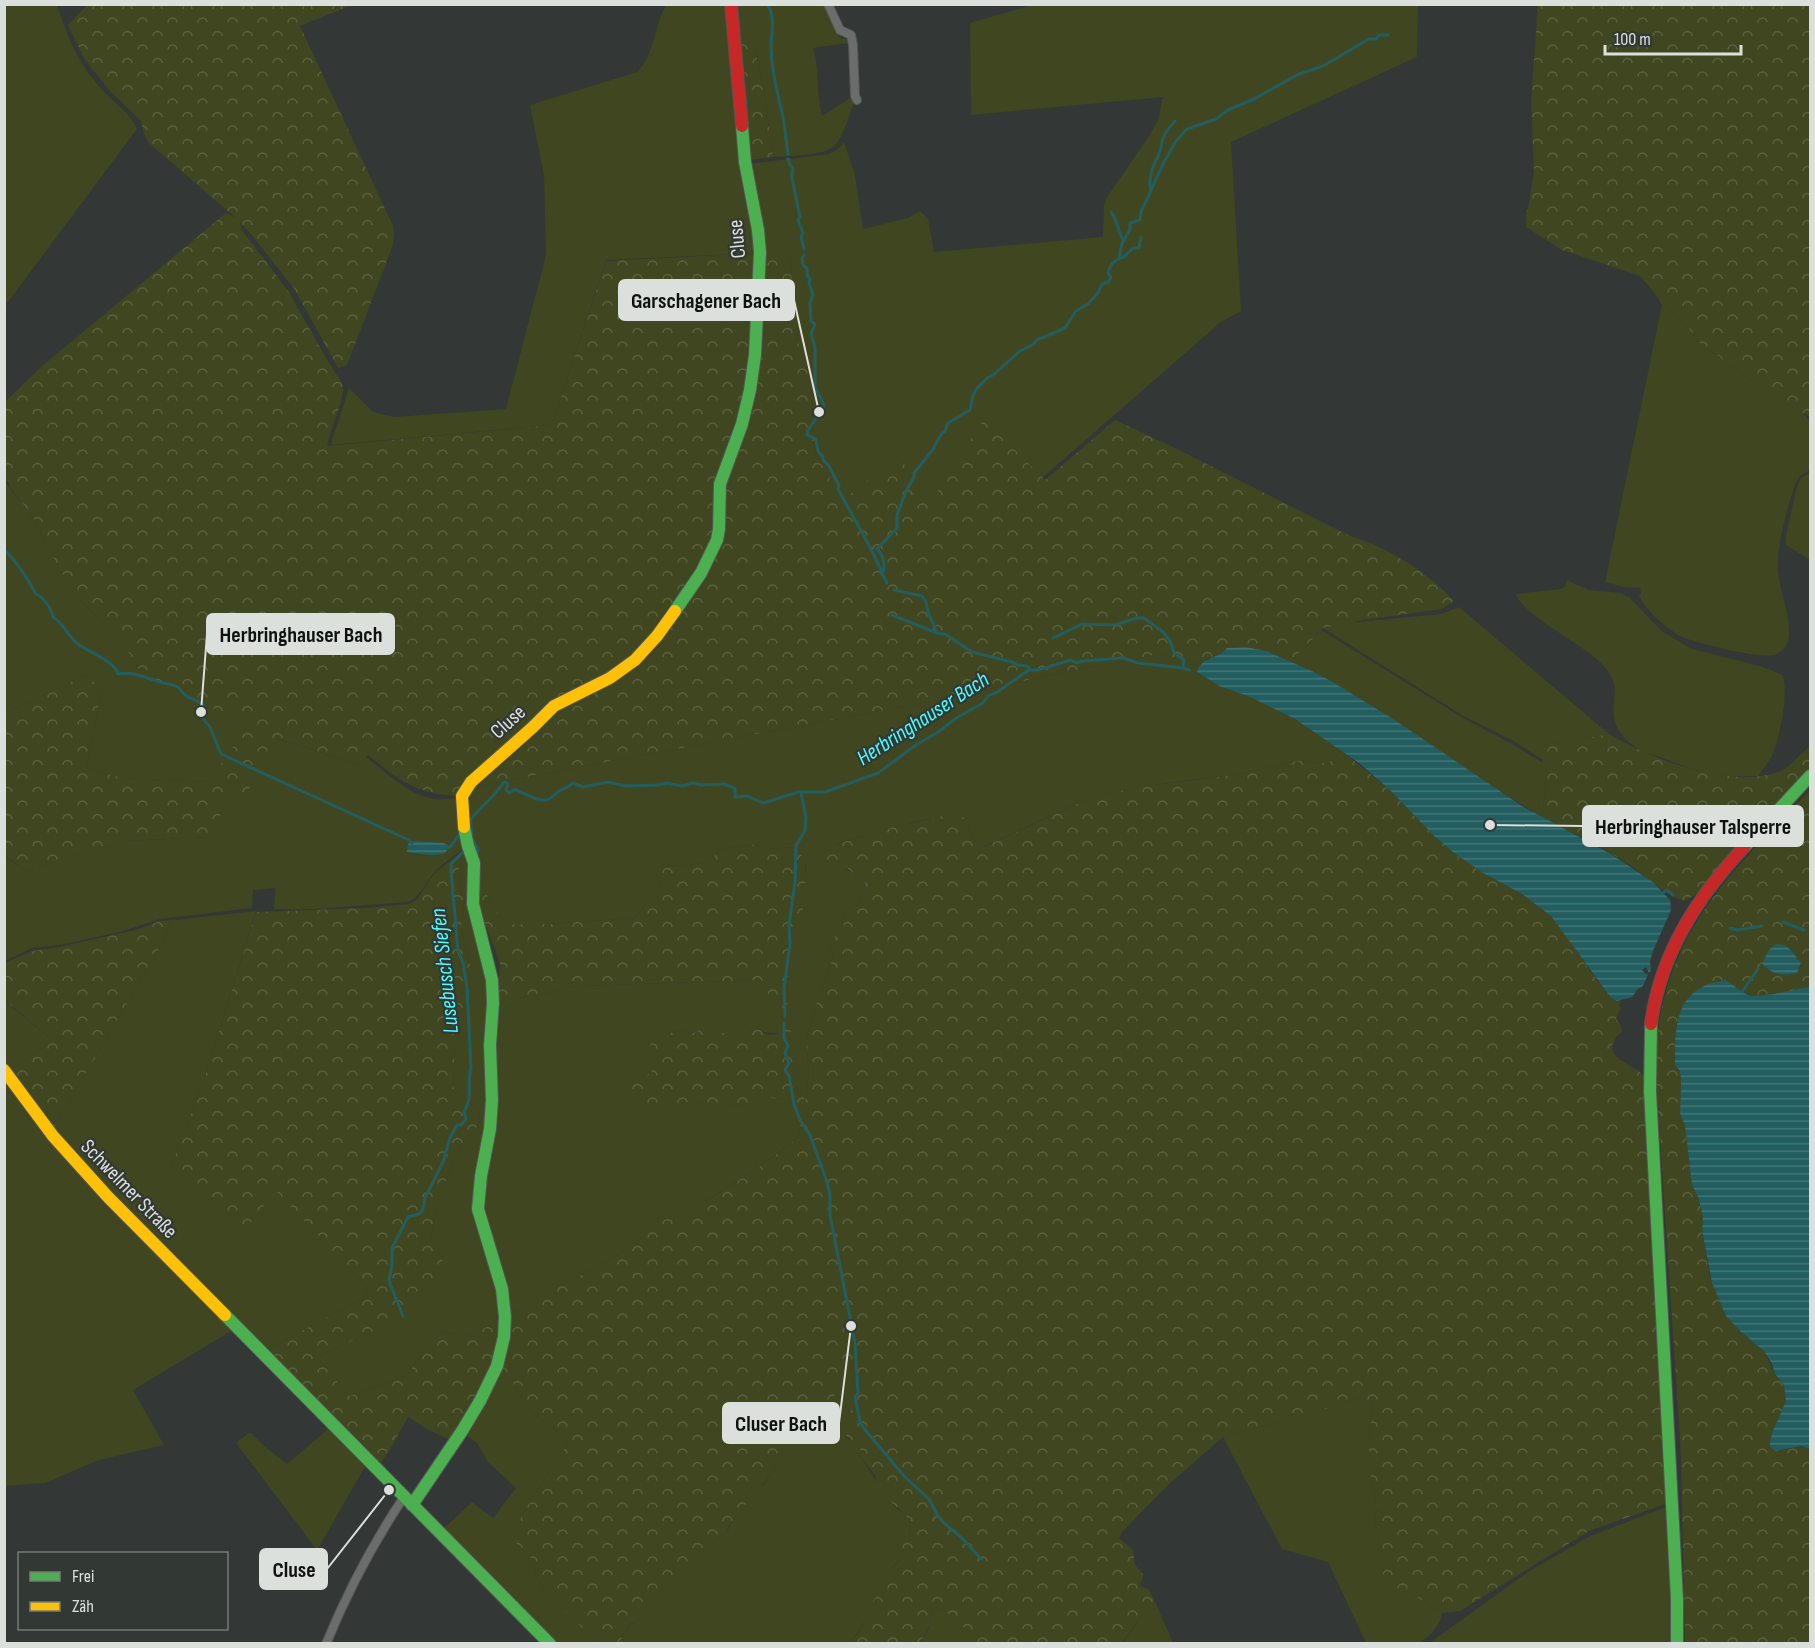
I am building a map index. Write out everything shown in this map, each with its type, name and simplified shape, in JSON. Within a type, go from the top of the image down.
[{"type":"main road","name":"Cluse","points":[[408,1501],[462,1431],[480,1401],[497,1366],[504,1337],[502,1289],[478,1209],[490,1129],[492,1100],[490,1045],[493,1002],[492,980],[473,904],[474,862],[463,820],[462,796],[471,782],[554,706],[610,678],[635,660],[678,608],[701,573],[717,540],[720,483],[741,424],[750,390],[755,355],[760,252],[746,162],[731,4]]},
{"type":"main road","points":[[1677,1644],[1677,1599],[1650,1091],[1650,1037],[1654,1005],[1668,957],[1679,933],[1698,902],[1717,876],[1810,776]]},
{"type":"main road","name":"Schwelmer Straße","points":[[4,1070],[53,1136],[78,1165],[408,1501]]},
{"type":"main road","points":[[408,1501],[550,1644]]},
{"type":"street","points":[[828,4],[840,30],[851,35],[854,91],[857,100]]},
{"type":"street","points":[[326,1644],[339,1613],[389,1520],[408,1501]]},
{"type":"green space","points":[[5,4],[57,5],[83,65],[102,89],[125,111],[137,129],[5,306]]},
{"type":"green space","points":[[1035,4],[1418,5],[1417,57],[1231,142],[1241,311],[1221,322],[1042,478],[984,420],[929,505],[899,456],[842,501],[816,453],[812,427],[813,387],[797,338],[790,257],[763,257],[748,164],[829,154],[844,142],[855,175],[863,229],[908,218],[920,211],[928,219],[934,252],[1103,237],[1104,205],[1107,197],[1158,120],[1163,97],[971,115],[970,23]]},
{"type":"green space","points":[[87,5],[352,5],[300,26],[393,226],[394,233],[393,245],[347,365],[338,368],[295,290],[240,222],[241,229],[289,292],[342,383],[341,402],[327,446],[552,425],[606,261],[759,253],[763,257],[790,257],[797,338],[813,387],[812,427],[816,453],[842,500],[899,456],[929,504],[984,419],[1045,480],[1115,420],[1348,535],[1393,554],[1425,575],[1454,601],[1442,609],[1323,628],[1290,662],[1245,648],[1228,648],[1201,663],[1160,654],[1045,676],[949,698],[468,788],[459,796],[420,789],[400,779],[368,755],[360,765],[276,738],[243,801],[230,795],[210,837],[123,841],[27,871],[5,856],[5,714],[86,675],[102,689],[86,768],[123,778],[209,782],[248,725],[141,675],[135,660],[81,600],[57,565],[33,517],[5,479],[4,403],[41,367],[226,213],[237,219],[149,143],[141,121],[110,91],[85,60],[68,25]]},
{"type":"green space","points":[[666,5],[729,5],[757,253],[606,260],[552,425],[332,445],[349,388],[373,412],[394,417],[506,409],[546,255],[544,176],[530,105],[637,72],[651,49]]},
{"type":"green space","points":[[733,5],[825,5],[841,39],[848,39],[849,43],[813,48],[822,116],[852,97],[854,100],[843,132],[833,147],[813,154],[773,157],[764,92],[754,43],[738,38]]},
{"type":"green space","points":[[1538,5],[1810,5],[1810,417],[1764,391],[1737,369],[1726,364],[1719,356],[1702,346],[1684,322],[1662,304],[1640,276],[1562,250],[1526,227],[1534,171],[1531,100]]},
{"type":"green space","points":[[746,37],[754,43],[764,92],[773,157],[749,160],[738,38]]},
{"type":"green space","points":[[1662,304],[1684,322],[1702,346],[1719,356],[1726,364],[1737,369],[1764,391],[1803,413],[1810,422],[1810,470],[1800,476],[1796,482],[1783,526],[1779,550],[1778,571],[1788,618],[1789,636],[1784,649],[1774,655],[1742,653],[1680,636],[1663,624],[1645,606],[1639,595],[1641,594],[1640,588],[1605,582]]},
{"type":"green space","points":[[1810,472],[1810,560],[1786,545],[1786,535],[1797,486],[1800,479]]},
{"type":"green space","points":[[4,481],[33,517],[57,565],[81,600],[135,660],[141,675],[249,724],[209,782],[123,778],[86,768],[102,689],[86,675],[5,714]]},
{"type":"green space","points":[[1566,580],[1589,590],[1621,593],[1629,597],[1663,632],[1692,649],[1760,666],[1783,675],[1784,703],[1779,735],[1772,756],[1758,776],[1723,776],[1699,771],[1643,752],[1624,737],[1615,722],[1614,684],[1607,670],[1592,655],[1529,611],[1516,594],[1561,589],[1566,586]]},
{"type":"green space","points":[[1459,607],[1609,734],[1541,746],[1543,760],[1512,740],[1465,717],[1323,628],[1358,622],[1441,614]]},
{"type":"green space","points":[[1321,630],[1463,718],[1543,763],[1546,786],[1542,817],[1395,720],[1312,671],[1290,662]]},
{"type":"green space","points":[[1160,654],[1201,663],[1197,672],[1219,686],[1255,699],[1295,719],[1342,751],[1328,763],[1301,760],[1245,773],[1096,795],[983,847],[972,838],[965,819],[935,818],[835,844],[840,868],[860,873],[865,879],[864,893],[858,904],[847,909],[842,918],[844,927],[840,935],[829,946],[833,955],[830,969],[819,995],[806,1041],[809,1074],[806,1101],[798,1092],[794,1075],[795,1067],[788,1050],[791,1028],[775,1033],[752,1030],[748,1035],[741,1037],[701,1029],[688,1034],[684,1029],[665,1035],[652,1050],[655,1063],[650,1074],[656,1107],[689,1106],[695,1101],[704,1105],[722,1107],[768,1098],[787,1099],[800,1121],[798,1136],[792,1143],[762,1164],[705,1201],[681,1215],[653,1224],[639,1240],[625,1250],[538,1297],[510,1315],[483,1198],[497,1013],[521,998],[577,986],[761,980],[781,1018],[788,1012],[787,980],[791,968],[789,940],[793,926],[803,920],[806,868],[797,847],[767,849],[753,845],[723,849],[705,863],[681,866],[664,865],[649,870],[662,884],[635,918],[547,924],[507,924],[491,904],[474,866],[465,821],[468,788],[949,698],[1045,676]]},
{"type":"green space","points":[[1609,734],[1646,753],[1691,769],[1738,777],[1778,772],[1810,746],[1810,769],[1696,894],[1685,901],[1663,890],[1610,853],[1542,817],[1546,786],[1540,746]]},
{"type":"green space","points":[[275,738],[360,765],[366,757],[398,782],[425,797],[459,798],[467,846],[437,870],[418,895],[409,902],[314,909],[274,909],[275,888],[253,890],[252,908],[160,919],[120,932],[59,945],[32,948],[5,961],[4,856],[27,871],[123,841],[210,837],[230,794],[243,801]]},
{"type":"green space","points":[[1342,751],[1391,791],[1433,835],[1454,853],[1545,910],[1556,921],[1611,998],[1620,1001],[1622,999],[1616,1019],[1621,1025],[1622,1032],[1615,1040],[1614,1054],[1639,1071],[1645,1078],[1668,1503],[1589,1531],[1460,1611],[1442,1613],[1412,1594],[1399,1589],[1383,1576],[1384,1559],[1374,1517],[1378,1510],[1369,1470],[1369,1438],[1373,1403],[1359,1398],[1223,1437],[1168,1485],[1122,1532],[1119,1538],[1133,1550],[1135,1565],[1143,1574],[1139,1586],[1148,1589],[1154,1599],[1148,1616],[1143,1614],[1122,1643],[969,1643],[973,1636],[950,1615],[936,1607],[932,1611],[930,1625],[920,1643],[850,1643],[867,1616],[872,1614],[870,1609],[872,1604],[882,1593],[881,1587],[888,1575],[903,1558],[904,1552],[900,1546],[909,1539],[910,1523],[905,1514],[886,1498],[874,1474],[859,1455],[860,1449],[840,1427],[844,1416],[855,1402],[857,1374],[853,1369],[821,1415],[811,1414],[807,1421],[806,1432],[800,1441],[762,1485],[755,1484],[746,1494],[747,1503],[730,1524],[725,1535],[722,1534],[694,1566],[648,1607],[641,1618],[630,1624],[621,1637],[625,1643],[604,1643],[588,1634],[545,1591],[535,1574],[533,1560],[510,1537],[568,1443],[536,1416],[500,1366],[510,1315],[538,1297],[625,1250],[639,1240],[653,1224],[681,1215],[724,1190],[792,1143],[800,1131],[798,1116],[787,1099],[770,1098],[722,1107],[709,1107],[695,1101],[681,1109],[667,1110],[656,1107],[652,1111],[643,1112],[633,1101],[630,1090],[636,1080],[650,1074],[653,1069],[655,1062],[650,1042],[684,1029],[688,1034],[707,1028],[739,1037],[756,1028],[769,1035],[777,1034],[784,1026],[791,1028],[788,1050],[795,1067],[794,1075],[798,1092],[806,1100],[809,1074],[806,1041],[819,995],[830,969],[833,955],[829,946],[844,927],[842,918],[847,909],[858,904],[864,893],[865,879],[860,873],[854,874],[847,868],[840,868],[821,858],[820,852],[823,848],[957,812],[965,819],[972,838],[984,847],[1096,795],[1245,773],[1301,760],[1328,763]]},
{"type":"green space","points":[[1810,790],[1810,987],[1755,996],[1742,992],[1723,980],[1707,985],[1684,1004],[1677,1023],[1675,1060],[1681,1081],[1680,1113],[1685,1126],[1692,1185],[1703,1217],[1702,1230],[1710,1277],[1726,1316],[1764,1351],[1776,1376],[1784,1385],[1786,1401],[1772,1433],[1770,1441],[1772,1448],[1777,1450],[1800,1447],[1810,1449],[1810,1643],[1685,1643],[1681,1455],[1657,1092],[1657,1037],[1664,997],[1676,962],[1692,930],[1711,900],[1733,872]],"holes":[[[1790,948],[1801,963],[1800,968],[1791,975],[1779,974],[1765,968]]]},
{"type":"green space","points":[[753,845],[767,849],[798,847],[804,864],[803,921],[793,926],[789,940],[791,968],[787,980],[788,1012],[780,1018],[761,980],[577,986],[521,998],[497,1013],[500,964],[476,899],[477,872],[491,904],[507,924],[547,924],[635,918],[662,884],[649,870],[664,865],[681,866],[705,863],[723,849]]},
{"type":"green space","points":[[465,849],[486,941],[491,1098],[477,1186],[503,1318],[472,1335],[435,1332],[407,1376],[350,1396],[317,1357],[395,1321],[447,1273],[431,1235],[439,1197],[461,1144],[479,1125],[478,1110],[453,1087],[456,1020],[468,1004],[471,970],[461,929],[465,897],[461,893],[459,867]]},
{"type":"green space","points":[[465,849],[459,867],[461,893],[465,897],[461,929],[471,970],[468,1004],[456,1020],[453,1087],[478,1110],[479,1125],[461,1144],[439,1197],[431,1235],[448,1273],[395,1321],[317,1357],[350,1396],[407,1376],[435,1332],[472,1335],[503,1318],[496,1364],[452,1441],[408,1417],[379,1466],[265,1351],[363,1298],[369,1290],[276,1191],[240,1235],[170,1168],[203,1083],[256,912],[409,904],[417,900],[437,871]]},
{"type":"green space","points":[[256,911],[203,1083],[170,1168],[276,1190],[369,1290],[363,1298],[265,1351],[111,1196],[53,1130],[157,952],[173,920]]},
{"type":"green space","points":[[173,920],[157,952],[53,1130],[11,1070],[40,1049],[50,1038],[5,1000],[5,963],[32,951],[59,947],[136,930],[160,921]]},
{"type":"green space","points":[[4,1000],[51,1039],[11,1070],[5,1062]]},
{"type":"green space","points":[[4,1075],[233,1330],[133,1390],[164,1445],[99,1460],[45,1483],[5,1486]]},
{"type":"green space","points":[[500,1366],[536,1416],[568,1443],[510,1537],[533,1560],[535,1574],[545,1591],[588,1634],[604,1643],[556,1643],[442,1530],[472,1502],[493,1518],[516,1488],[488,1462],[477,1443],[464,1434]]},
{"type":"green space","points":[[853,1368],[857,1391],[853,1406],[844,1416],[845,1437],[860,1449],[859,1455],[896,1508],[905,1514],[910,1523],[909,1539],[903,1558],[895,1564],[886,1578],[872,1614],[850,1643],[625,1644],[621,1637],[631,1624],[641,1618],[648,1607],[722,1534],[725,1535],[735,1517],[747,1503],[746,1494],[755,1484],[763,1485],[806,1432],[807,1421],[811,1414],[830,1400]]},
{"type":"green space","points":[[1359,1398],[1373,1403],[1369,1438],[1369,1470],[1378,1510],[1374,1517],[1385,1559],[1383,1570],[1399,1589],[1412,1594],[1442,1613],[1433,1632],[1420,1642],[1366,1643],[1328,1562],[1282,1549],[1223,1437]]},
{"type":"green space","points":[[329,1428],[366,1465],[317,1550],[236,1443],[250,1432],[287,1464]]},
{"type":"green space","points":[[1669,1506],[1674,1643],[1428,1644],[1528,1572],[1590,1536]]},
{"type":"green space","points":[[1154,1599],[1173,1643],[1122,1644],[1143,1614],[1148,1615],[1152,1610]]},
{"type":"green space","points":[[936,1607],[950,1615],[974,1636],[969,1643],[920,1644],[930,1626],[932,1611]]},
{"type":"water","points":[[1245,647],[1266,651],[1331,681],[1395,720],[1522,806],[1611,854],[1653,882],[1670,900],[1671,910],[1653,951],[1650,962],[1651,970],[1649,973],[1646,967],[1642,970],[1648,974],[1643,986],[1632,997],[1617,1001],[1611,998],[1551,916],[1522,894],[1483,873],[1454,853],[1359,763],[1295,719],[1250,697],[1219,686],[1197,672],[1202,663],[1224,652],[1227,648]]},
{"type":"water","points":[[414,841],[444,843],[450,847],[444,854],[407,852],[408,844]]},
{"type":"water","points":[[1777,944],[1788,948],[1801,963],[1797,973],[1778,974],[1763,965],[1767,953]]},
{"type":"water","points":[[1725,980],[1746,994],[1755,996],[1810,987],[1810,1449],[1801,1446],[1776,1451],[1770,1447],[1772,1433],[1786,1401],[1784,1385],[1775,1374],[1764,1351],[1726,1316],[1712,1283],[1702,1230],[1703,1217],[1692,1185],[1685,1126],[1680,1113],[1680,1071],[1675,1065],[1676,1029],[1682,1009],[1693,993],[1707,984]]},
{"type":"waterway","points":[[767,4],[772,18],[773,71],[788,154]]},
{"type":"waterway","points":[[882,575],[884,561],[877,549],[897,528],[897,515],[914,473],[934,448],[948,423],[970,410],[975,391],[987,378],[1037,340],[1065,328],[1076,311],[1088,304],[1098,293],[1102,284],[1108,282],[1111,278],[1109,270],[1120,258],[1121,247],[1130,230],[1130,223],[1140,220],[1141,212],[1164,162],[1176,141],[1187,129],[1216,119],[1228,110],[1254,99],[1297,75],[1323,66],[1369,39],[1376,39],[1379,35],[1388,35]]},
{"type":"waterway","points":[[1151,190],[1151,174],[1163,139],[1175,121]]},
{"type":"waterway","points":[[788,159],[793,168],[792,178],[804,249]]},
{"type":"waterway","points":[[1111,212],[1123,239]]},
{"type":"waterway","points":[[1120,258],[1133,248],[1139,248],[1141,237]]},
{"type":"waterway","points":[[804,255],[803,265],[807,268],[813,295],[810,303],[811,321],[815,324],[811,334],[815,347],[815,387],[824,405],[807,435],[816,439],[818,451],[829,466],[839,486],[838,489],[887,583]]},
{"type":"waterway","name":"Herbringhauser Bach","points":[[4,549],[24,574],[36,594],[47,603],[53,617],[78,644],[106,661],[118,674],[134,674],[176,686],[183,694],[204,706],[200,715],[210,727],[221,754],[412,843]]},
{"type":"waterway","points":[[894,590],[922,596],[937,633],[945,634],[972,652],[1027,666],[1030,670]]},
{"type":"waterway","points":[[892,615],[937,633]]},
{"type":"waterway","points":[[1053,638],[1082,624],[1115,625],[1144,618],[1163,632],[1170,641],[1174,653],[1184,660],[1183,668]]},
{"type":"waterway","name":"Herbringhauser Bach","points":[[468,824],[506,782],[508,784],[506,790],[510,793],[516,790],[541,800],[549,799],[573,783],[583,787],[608,782],[625,786],[667,783],[682,786],[693,783],[724,784],[735,788],[735,797],[747,796],[763,803],[799,792],[825,792],[878,773],[916,745],[983,703],[988,696],[1030,670],[1038,670],[1071,660],[1077,663],[1123,658],[1138,663],[1189,670]]},
{"type":"waterway","points":[[785,1016],[784,988],[790,944],[789,925],[795,883],[796,846],[805,830],[806,818],[801,792]]},
{"type":"waterway","name":"Lusebusch Siefen","points":[[471,821],[472,838],[478,850],[477,853]]},
{"type":"waterway","name":"Herbringhauser Bach","points":[[447,847],[450,847],[459,835]]},
{"type":"waterway","name":"Lusebusch Siefen","points":[[403,1316],[389,1281],[392,1248],[408,1217],[419,1214],[423,1209],[425,1198],[443,1162],[450,1138],[457,1125],[461,1125],[466,1119],[464,1112],[469,1100],[471,1068],[467,987],[463,963],[458,951],[451,870],[451,864],[464,851]]},
{"type":"waterway","points":[[1664,892],[1667,890],[1673,895]]},
{"type":"waterway","points":[[1783,922],[1804,930]]},
{"type":"waterway","points":[[1730,928],[1737,930],[1762,926]]},
{"type":"waterway","points":[[1742,992],[1758,969]]},
{"type":"waterway","points":[[784,1023],[784,1038],[788,1046],[785,1053],[789,1063],[785,1070],[789,1076],[794,1104],[800,1120],[810,1135],[830,1194],[830,1215],[855,1343],[858,1394],[855,1397],[860,1422],[905,1477],[929,1499],[944,1523],[962,1538],[981,1559]]},
{"type":"traffic: fast","points":[[675,611],[701,573],[717,540],[720,484],[742,424],[755,355],[760,252],[745,162],[742,126]]},
{"type":"traffic: fast","points":[[1745,846],[1810,776]]},
{"type":"traffic: fast","points":[[412,1505],[480,1401],[497,1366],[504,1337],[505,1317],[502,1289],[478,1209],[492,1100],[490,1045],[492,980],[473,904],[474,863],[464,827]]},
{"type":"traffic: fast","points":[[1651,1024],[1650,1091],[1677,1599],[1677,1644]]},
{"type":"traffic: fast","points":[[225,1315],[550,1644]]},
{"type":"traffic: slow","points":[[464,827],[462,796],[471,782],[554,706],[610,678],[635,660],[657,636],[675,611]]},
{"type":"traffic: slow","points":[[4,1070],[53,1136],[108,1197],[225,1315]]},
{"type":"traffic: jam","points":[[731,4],[742,126]]},
{"type":"traffic: jam","points":[[1651,1024],[1663,974],[1684,927],[1712,885],[1745,846]]},
{"type":"place","name":"Garschagener Bach","points":[[819,412]]},
{"type":"place","name":"Herbringhauser Bach","points":[[201,712]]},
{"type":"place","name":"Herbringhauser Talsperre","points":[[1490,825]]},
{"type":"place","name":"Cluser Bach","points":[[851,1326]]},
{"type":"place","name":"Cluse","points":[[389,1490]]}]
